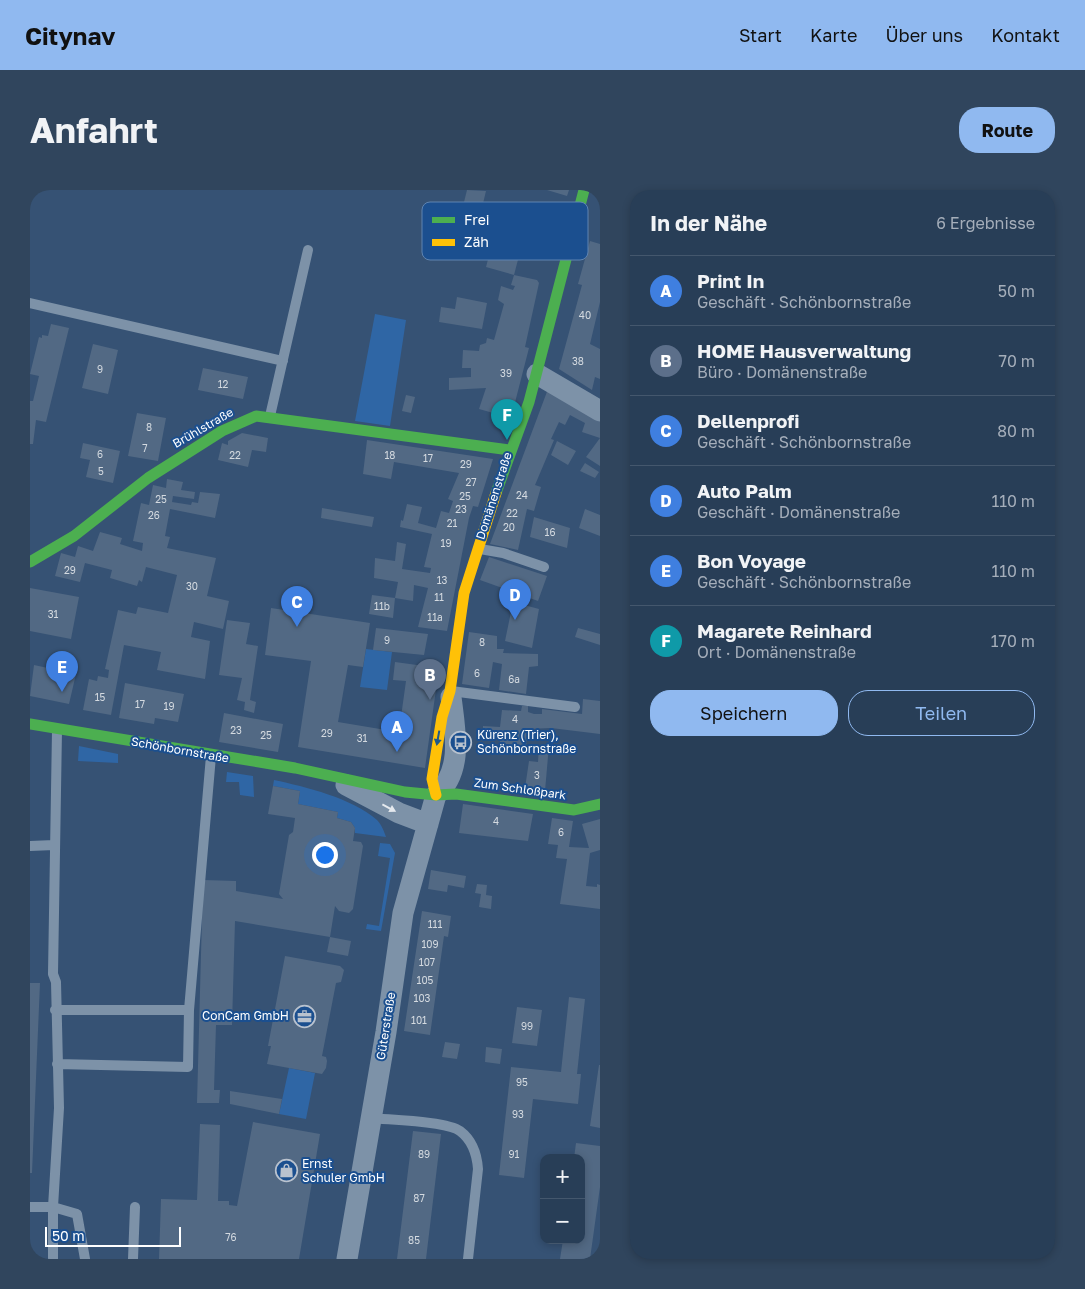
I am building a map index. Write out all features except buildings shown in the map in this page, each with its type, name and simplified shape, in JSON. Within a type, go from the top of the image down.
[{"type":"street","name":"Domänenstraße","points":[[436,795],[449,781],[453,765],[456,739],[450,691],[464,593],[510,450],[529,402],[566,260]]},
{"type":"street","points":[[537,374],[600,411]]},
{"type":"street","name":"Brühlstraße","points":[[30,562],[74,536],[148,478],[210,438],[256,416],[270,416],[510,450]]},
{"type":"street","name":"Schönbornstraße","points":[[30,724],[330,776],[374,786],[436,795]]},
{"type":"street","name":"Schönbornstraße","points":[[330,776],[398,813],[428,824]]},
{"type":"street","name":"Zum Schloßpark","points":[[436,795],[456,794],[574,810],[600,804]]},
{"type":"street","name":"Güterstraße","points":[[346,1259],[386,1032],[403,914],[436,795]]},
{"type":"lane","points":[[270,416],[308,250]]},
{"type":"lane","points":[[30,303],[283,361]]},
{"type":"lane","points":[[477,548],[503,553],[544,567]]},
{"type":"lane","points":[[450,691],[575,707]]},
{"type":"lane","points":[[53,1259],[53,1207],[59,1108],[56,982],[53,966],[54,845],[58,729]]},
{"type":"lane","points":[[57,1064],[188,1067],[189,1010],[212,756]]},
{"type":"lane","points":[[30,846],[54,845]]},
{"type":"lane","points":[[56,1010],[189,1010]]},
{"type":"lane","points":[[371,1118],[444,1125],[460,1130],[471,1144],[477,1157],[478,1169],[468,1259]]},
{"type":"lane","points":[[30,1207],[53,1207],[77,1214],[85,1259]]},
{"type":"lane","points":[[133,1259],[135,1207]]},
{"type":"shaded area","points":[[375,314],[406,320],[390,426],[355,421]]},
{"type":"shaded area","points":[[366,649],[392,652],[387,690],[360,687]]},
{"type":"shaded area","points":[[79,746],[118,754],[118,763],[78,761]]},
{"type":"shaded area","points":[[227,772],[253,776],[254,797],[240,795],[239,782],[226,782]]},
{"type":"shaded area","points":[[274,780],[328,794],[355,805],[377,820],[386,837],[355,833],[355,828],[351,822],[337,818],[338,812],[298,804],[300,791],[273,786]]},
{"type":"shaded area","points":[[380,843],[390,844],[395,853],[381,931],[366,929],[367,924],[379,926],[390,858],[378,856]]},
{"type":"shaded area","points":[[289,1068],[315,1073],[306,1119],[279,1114]]},
{"type":"traffic: fast","points":[[581,202],[584,190]]},
{"type":"traffic: fast","points":[[496,493],[529,402],[566,260]]},
{"type":"traffic: fast","points":[[30,562],[74,536],[148,478],[222,431],[256,416],[510,450]]},
{"type":"traffic: fast","points":[[30,724],[295,768],[405,792],[436,795],[456,794],[574,810],[600,804]]},
{"type":"traffic: slow","points":[[436,795],[432,779],[442,717],[450,691],[464,593],[496,493]]},
{"type":"place","name":"Magarete Reinhard","points":[[507,440]]},
{"type":"place","name":"Auto Palm","points":[[515,620]]},
{"type":"place","name":"Dellenprofi","points":[[297,627]]},
{"type":"place","name":"Bon Voyage","points":[[62,692]]},
{"type":"place","name":"HOME Hausverwaltung","points":[[430,700]]},
{"type":"place","name":"Kürenz (Trier), Schönbornstraße","points":[[461,742]]},
{"type":"place","name":"Print In","points":[[397,752]]},
{"type":"place","name":"ConCam GmbH","points":[[305,1016]]},
{"type":"place","name":"Ernst Schuler GmbH","points":[[286,1171]]}]
